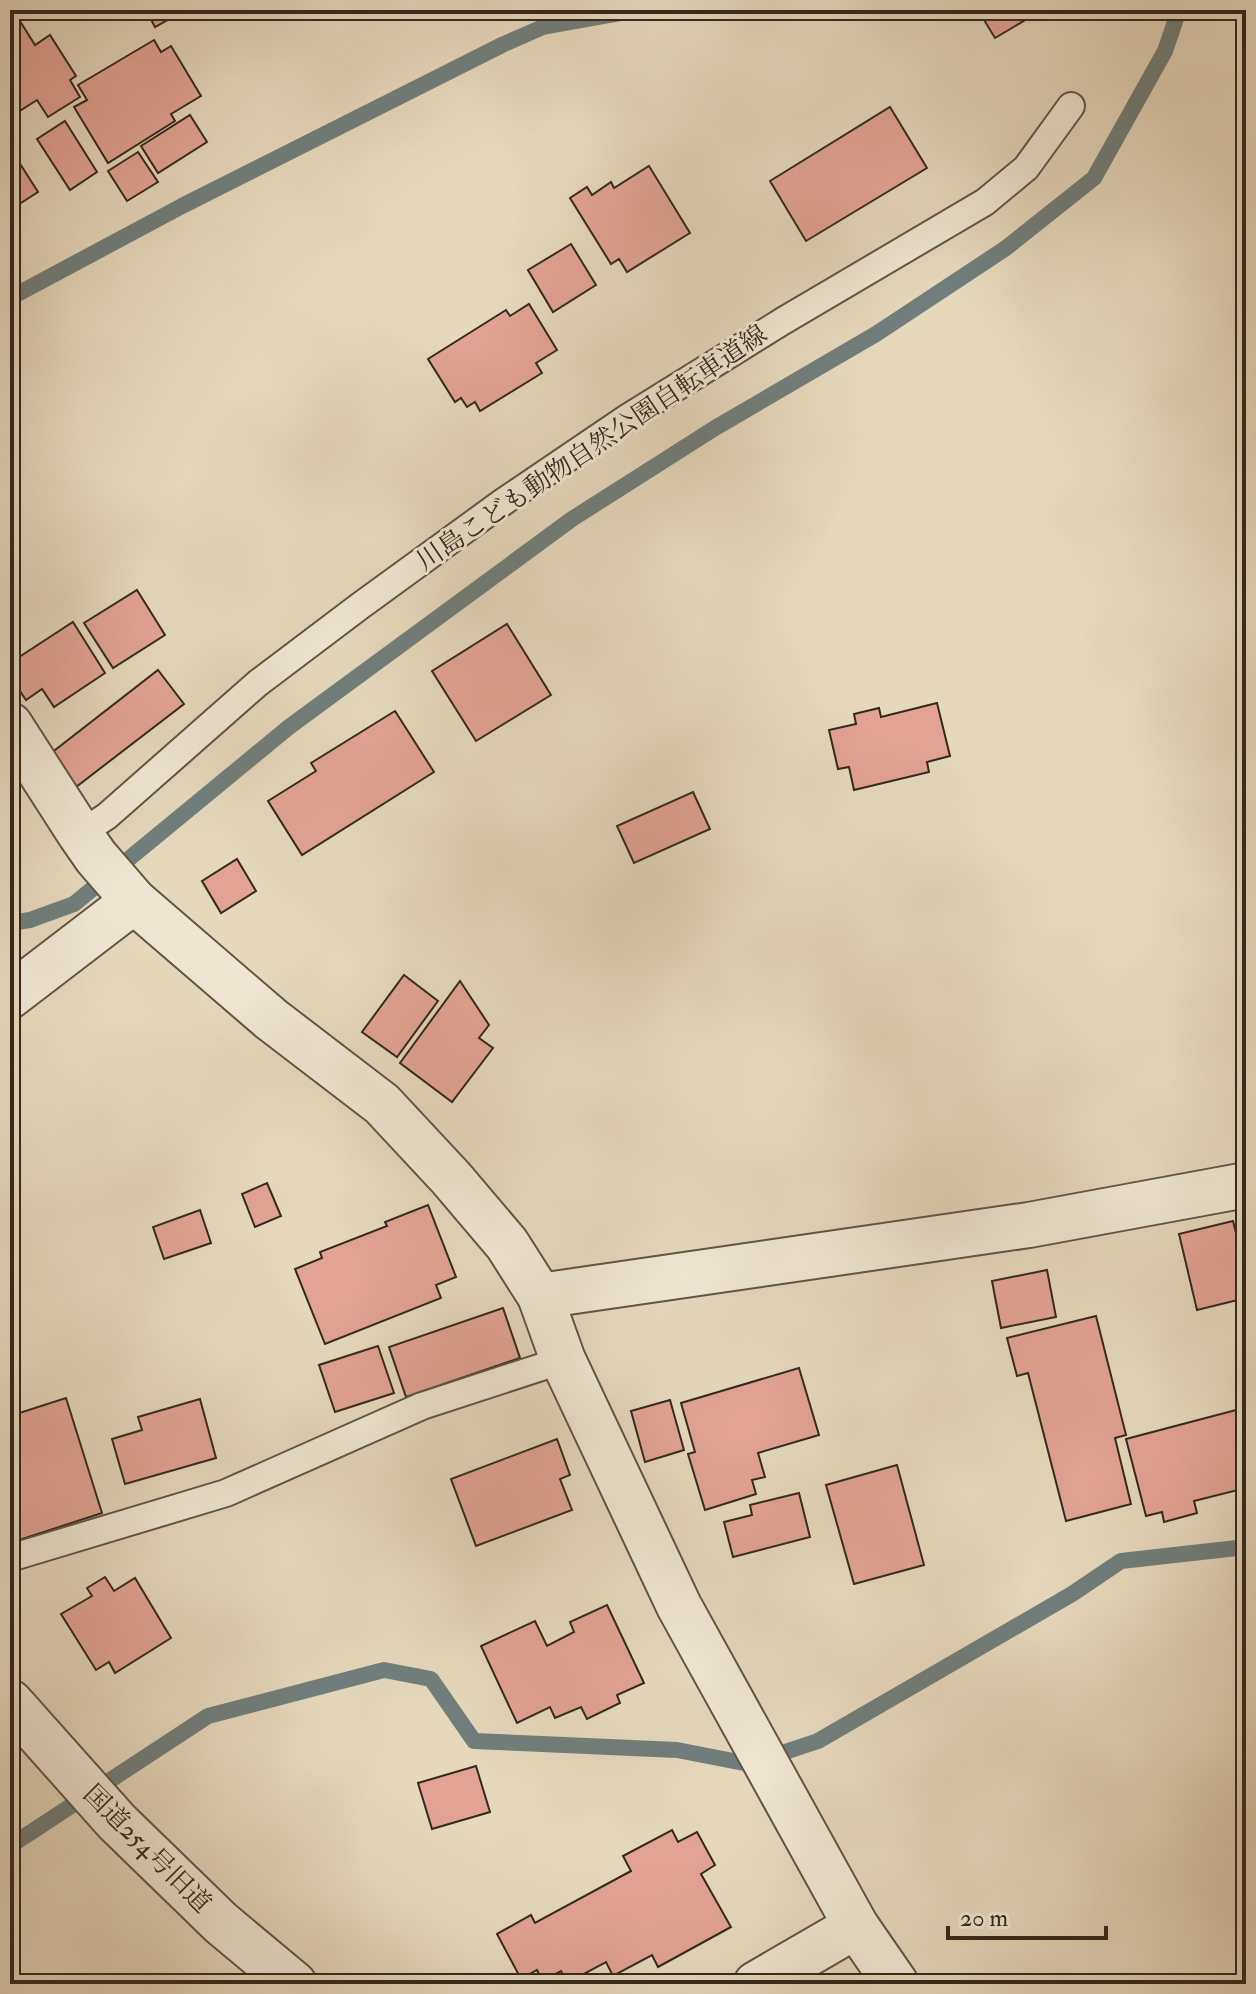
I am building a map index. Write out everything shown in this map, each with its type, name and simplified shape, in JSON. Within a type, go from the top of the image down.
[{"type":"street","points":[[10,725],[96,857],[134,901],[271,1019],[382,1104],[507,1244],[540,1296],[563,1360],[679,1606],[856,1926],[896,1984]]},
{"type":"street","points":[[10,996],[134,901]]},
{"type":"street","points":[[540,1296],[1029,1225],[1246,1185]]},
{"type":"street","name":"国道254号旧道","points":[[10,1702],[117,1822],[221,1923],[294,1984]]},
{"type":"street","points":[[756,1984],[856,1926]]},
{"type":"lane","name":"川島こども動物自然公園自転車道線","points":[[80,834],[107,816],[258,683],[493,509],[627,418],[783,321],[985,202],[1026,168],[1071,106]]},
{"type":"lane","points":[[10,1558],[226,1493],[422,1406],[563,1360]]},
{"type":"building","points":[[10,10],[13,10],[35,45],[50,35],[76,76],[70,80],[80,97],[48,117],[37,100],[18,112],[10,99]]},
{"type":"building","points":[[146,10],[185,10],[155,27]]},
{"type":"building","points":[[978,10],[1042,10],[995,38]]},
{"type":"building","points":[[154,40],[161,52],[171,46],[201,96],[171,114],[175,121],[108,163],[74,107],[87,100],[78,85]]},
{"type":"building","points":[[890,107],[927,168],[806,241],[770,181]]},
{"type":"building","points":[[190,115],[207,142],[158,173],[141,146]]},
{"type":"building","points":[[65,121],[97,172],[70,190],[37,139]]},
{"type":"building","points":[[10,148],[38,192],[10,210]]},
{"type":"building","points":[[138,152],[158,182],[127,201],[108,171]]},
{"type":"building","points":[[649,166],[690,233],[627,272],[619,259],[611,264],[570,198],[587,187],[592,195],[611,182],[614,188]]},
{"type":"building","points":[[571,244],[596,285],[553,312],[528,270]]},
{"type":"building","points":[[529,304],[557,350],[536,363],[542,373],[480,411],[475,402],[467,407],[461,398],[455,402],[428,359],[506,310],[510,316]]},
{"type":"building","points":[[137,590],[165,635],[113,668],[84,623]]},
{"type":"building","points":[[73,622],[105,673],[54,707],[42,689],[26,700],[10,676],[10,663]]},
{"type":"building","points":[[507,624],[551,695],[476,741],[432,671]]},
{"type":"building","points":[[158,670],[184,704],[76,787],[50,754]]},
{"type":"building","points":[[937,703],[950,756],[927,762],[929,772],[854,790],[849,767],[838,769],[829,730],[856,724],[854,714],[879,708],[881,717]]},
{"type":"building","points":[[395,711],[434,772],[302,855],[268,801],[316,771],[311,763]]},
{"type":"building","points":[[693,792],[710,829],[634,863],[617,826]]},
{"type":"building","points":[[237,859],[256,891],[221,913],[202,881]]},
{"type":"building","points":[[404,975],[438,1001],[397,1057],[362,1032]]},
{"type":"building","points":[[460,981],[489,1025],[479,1038],[493,1048],[452,1102],[400,1063]]},
{"type":"building","points":[[267,1183],[281,1216],[255,1227],[242,1194]]},
{"type":"building","points":[[428,1205],[456,1277],[436,1285],[441,1298],[325,1344],[295,1269],[322,1258],[320,1252],[387,1226],[385,1222]]},
{"type":"building","points":[[200,1210],[211,1243],[164,1259],[153,1227]]},
{"type":"building","points":[[1233,1221],[1246,1274],[1246,1298],[1197,1310],[1179,1234]]},
{"type":"building","points":[[1047,1270],[1056,1317],[1001,1328],[992,1281]]},
{"type":"building","points":[[503,1308],[520,1358],[406,1397],[389,1347]]},
{"type":"building","points":[[1096,1316],[1126,1435],[1115,1438],[1131,1504],[1066,1521],[1028,1373],[1017,1376],[1007,1338]]},
{"type":"building","points":[[378,1346],[394,1393],[335,1412],[319,1365]]},
{"type":"building","points":[[799,1368],[819,1435],[758,1453],[765,1477],[752,1480],[756,1494],[705,1510],[688,1454],[695,1452],[681,1403]]},
{"type":"building","points":[[66,1398],[102,1513],[10,1543],[10,1416]]},
{"type":"building","points":[[200,1399],[216,1458],[125,1484],[112,1439],[142,1430],[138,1417]]},
{"type":"building","points":[[670,1400],[684,1450],[645,1462],[631,1411]]},
{"type":"building","points":[[1236,1410],[1242,1434],[1246,1433],[1246,1488],[1194,1501],[1197,1513],[1164,1522],[1162,1512],[1146,1516],[1126,1439]]},
{"type":"building","points":[[557,1439],[570,1475],[560,1479],[572,1510],[476,1546],[451,1479]]},
{"type":"building","points":[[897,1465],[924,1565],[854,1584],[826,1485]]},
{"type":"building","points":[[799,1493],[810,1537],[733,1557],[724,1522],[752,1515],[750,1505]]},
{"type":"building","points":[[105,1577],[114,1591],[135,1578],[171,1638],[115,1673],[109,1662],[96,1670],[61,1614],[92,1596],[87,1588]]},
{"type":"building","points":[[607,1605],[644,1683],[617,1695],[620,1703],[587,1719],[581,1707],[555,1718],[550,1707],[517,1723],[481,1646],[535,1621],[547,1646],[574,1632],[570,1622]]},
{"type":"building","points":[[476,1766],[490,1812],[432,1829],[418,1783]]},
{"type":"building","points":[[672,1830],[678,1842],[697,1832],[715,1865],[701,1874],[731,1927],[658,1967],[652,1955],[613,1976],[606,1962],[567,1983],[561,1971],[542,1981],[537,1970],[521,1979],[497,1934],[531,1915],[535,1923],[631,1871],[623,1856]]},
{"type":"waterway","points":[[10,298],[182,206],[504,44],[543,27],[638,10]]},
{"type":"waterway","points":[[10,923],[30,920],[74,904],[289,727],[572,519],[715,428],[876,334],[1006,248],[1094,178],[1165,51],[1179,10]]},
{"type":"waterway","points":[[10,1846],[208,1716],[384,1670],[431,1679],[474,1741],[677,1750],[749,1764],[818,1741],[1072,1594],[1121,1561],[1246,1547]]}]
